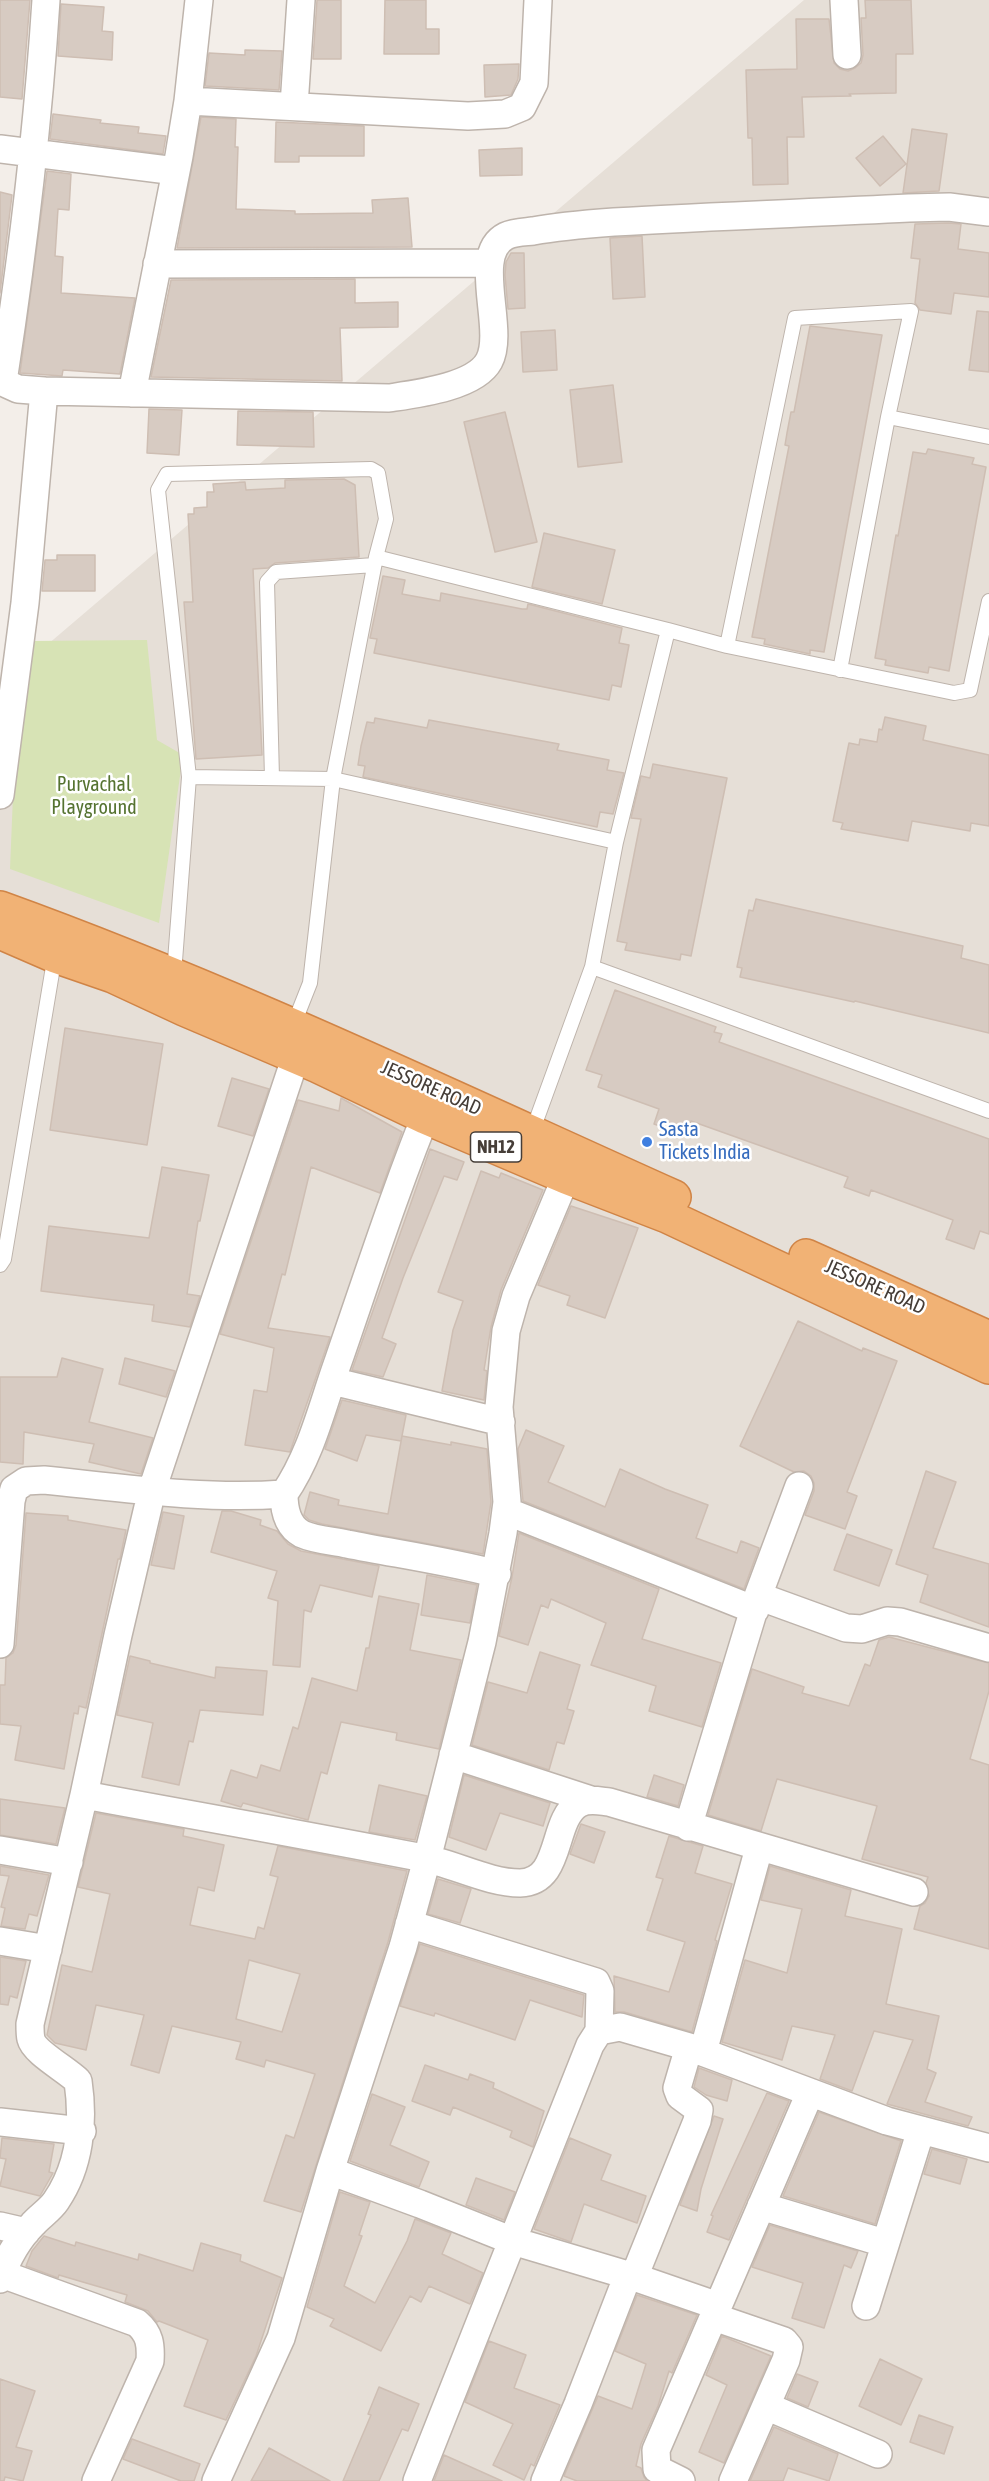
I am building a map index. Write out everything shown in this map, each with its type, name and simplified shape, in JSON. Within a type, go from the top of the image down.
[{"type":"highway","name":"JESSORE ROAD","points":[[0,908],[57,943],[174,976],[294,1041],[430,1104],[532,1132],[571,1165],[989,1338]]},
{"type":"highway","name":"NH12","points":[[0,932],[57,943],[113,976],[184,1009],[294,1041]]},
{"type":"highway","name":"NH12","points":[[430,1104],[571,1165],[667,1216],[989,1367]]},
{"type":"street","points":[[46,0],[21,263],[4,375],[8,384],[18,389],[44,392],[389,398],[432,392],[470,378],[489,362],[494,338],[489,263],[495,245],[506,236],[566,226],[909,208],[949,207],[989,212]]},
{"type":"street","points":[[132,393],[188,101],[199,0]]},
{"type":"street","points":[[294,106],[300,0]]},
{"type":"street","points":[[188,101],[468,116],[505,114],[522,108],[534,83],[538,0]]},
{"type":"street","points":[[844,0],[847,55]]},
{"type":"street","points":[[0,149],[176,171]]},
{"type":"street","points":[[157,264],[489,263]]},
{"type":"street","points":[[0,795],[25,603],[44,392]]},
{"type":"street","points":[[96,2481],[150,2361],[151,2345],[146,2331],[137,2323],[1,2277],[15,2246],[56,2202],[71,2169],[82,2131],[78,2081],[66,2069],[42,2054],[31,2040],[30,2024],[69,1862],[152,1490],[294,1041]]},
{"type":"street","points":[[430,1104],[310,1447],[284,1494],[284,1510],[291,1524],[303,1534],[497,1574]]},
{"type":"street","points":[[216,2481],[281,2338],[330,2171],[409,1924],[427,1859],[497,1574],[506,1511],[506,1474],[499,1407],[505,1342],[516,1296],[571,1165]]},
{"type":"street","points":[[332,1381],[501,1422]]},
{"type":"street","points":[[0,1644],[11,1501],[14,1489],[26,1481],[44,1480],[152,1490],[256,1496],[284,1494]]},
{"type":"street","points":[[688,1827],[757,1603],[799,1486]]},
{"type":"street","points":[[506,1511],[757,1603],[846,1628],[862,1629],[887,1622],[900,1622],[989,1648]]},
{"type":"street","points":[[453,1755],[591,1800],[609,1802],[914,1892]]},
{"type":"street","points":[[84,1795],[427,1859],[508,1882],[522,1883],[537,1879],[547,1869],[570,1812],[579,1803],[591,1800]]},
{"type":"street","points":[[544,2481],[697,2121],[699,2110],[680,2096],[676,2088],[696,2049],[759,1848]]},
{"type":"street","points":[[0,1850],[69,1862]]},
{"type":"street","points":[[409,1924],[596,1982],[600,1991],[599,2031],[590,2044],[417,2481]]},
{"type":"street","points":[[0,1941],[48,1949]]},
{"type":"street","points":[[599,2031],[620,2027],[696,2049],[887,2121],[989,2148]]},
{"type":"street","points":[[681,2481],[657,2469],[656,2450],[810,2093]]},
{"type":"street","points":[[0,2122],[82,2131]]},
{"type":"street","points":[[866,2306],[921,2130]]},
{"type":"street","points":[[330,2171],[513,2241],[631,2276],[784,2341],[789,2348],[786,2360],[733,2481]]},
{"type":"street","points":[[761,2206],[884,2243]]},
{"type":"street","points":[[0,2226],[26,2232]]},
{"type":"street","points":[[766,2406],[878,2454]]},
{"type":"lane","points":[[727,646],[795,318],[911,311],[888,417],[840,670]]},
{"type":"lane","points":[[888,417],[989,437]]},
{"type":"lane","points":[[174,976],[189,777],[158,490],[167,474],[371,469],[378,473],[386,519],[375,561],[333,779],[310,983],[294,1041]]},
{"type":"lane","points":[[272,778],[267,582],[276,572],[375,561],[727,646],[954,693],[970,690],[989,601]]},
{"type":"lane","points":[[532,1132],[592,967],[616,842],[668,630]]},
{"type":"lane","points":[[189,777],[333,779],[616,842]]},
{"type":"lane","points":[[0,1265],[4,1259],[57,943]]},
{"type":"lane","points":[[592,967],[989,1111]]},
{"type":"shaded area","points":[[804,0],[989,0],[989,2481],[0,2481],[0,685]]},
{"type":"green space","name":"Purvachal Playground","points":[[147,640],[157,740],[183,755],[159,923],[10,869],[15,746],[29,641]]},
{"type":"building","points":[[0,0],[30,0],[22,99],[0,97]]},
{"type":"building","points":[[317,0],[341,0],[341,59],[313,59]]},
{"type":"building","points":[[385,0],[426,0],[426,29],[439,29],[439,54],[384,54]]},
{"type":"building","points":[[865,0],[911,0],[913,54],[896,54],[896,93],[802,97],[804,137],[787,137],[788,184],[753,185],[752,138],[748,138],[746,70],[797,69],[796,19],[829,19],[834,63],[840,69],[848,71],[855,68],[861,63],[863,55],[861,18],[866,18]]},
{"type":"building","points":[[61,4],[104,7],[102,31],[113,32],[112,60],[58,56]]},
{"type":"building","points":[[245,50],[282,51],[279,90],[205,86],[209,53],[245,55]]},
{"type":"building","points":[[519,64],[518,79],[511,95],[485,97],[484,65]]},
{"type":"building","points":[[53,114],[101,120],[100,123],[139,127],[138,133],[166,136],[163,154],[50,139]]},
{"type":"building","points":[[201,117],[236,119],[235,147],[238,147],[236,209],[295,211],[295,214],[373,213],[372,200],[408,198],[412,247],[177,248]]},
{"type":"building","points":[[276,122],[364,126],[364,156],[299,156],[299,162],[275,162]]},
{"type":"building","points":[[912,129],[947,134],[939,191],[903,193]]},
{"type":"building","points":[[883,136],[906,164],[880,186],[856,158]]},
{"type":"building","points":[[522,148],[522,175],[480,176],[479,150]]},
{"type":"building","points":[[47,171],[71,174],[69,210],[58,209],[55,256],[63,257],[61,293],[135,298],[120,374],[63,370],[62,376],[20,373]]},
{"type":"building","points":[[0,192],[12,195],[0,293]]},
{"type":"building","points":[[915,224],[961,224],[958,249],[989,253],[989,297],[954,293],[951,314],[920,310],[915,303],[920,259],[911,258]]},
{"type":"building","points":[[642,236],[645,297],[613,299],[610,238]]},
{"type":"building","points":[[511,253],[524,253],[525,308],[508,309],[505,275],[506,262]]},
{"type":"building","points":[[355,279],[355,303],[398,302],[398,327],[340,328],[342,381],[151,377],[171,280]]},
{"type":"building","points":[[977,311],[989,312],[989,372],[969,370]]},
{"type":"building","points":[[810,326],[882,335],[824,652],[810,650],[810,654],[764,644],[765,639],[752,637],[789,446],[785,445],[787,433],[791,412],[794,412]]},
{"type":"building","points":[[555,330],[557,370],[523,372],[521,332]]},
{"type":"building","points":[[613,385],[622,462],[578,467],[570,390]]},
{"type":"building","points":[[149,409],[182,410],[179,455],[147,453]]},
{"type":"building","points":[[238,411],[313,412],[314,447],[237,445]]},
{"type":"building","points":[[505,412],[537,542],[495,552],[464,422]]},
{"type":"building","points":[[928,449],[974,458],[972,464],[986,467],[949,671],[929,667],[928,673],[885,665],[886,660],[875,658],[913,452],[926,454]]},
{"type":"building","points":[[344,479],[355,485],[359,557],[275,563],[268,568],[253,569],[262,755],[196,759],[184,602],[193,602],[188,514],[194,514],[194,508],[207,507],[207,492],[214,492],[213,484],[245,482],[246,490],[285,488],[285,480]]},
{"type":"building","points":[[544,533],[615,550],[602,604],[532,587]]},
{"type":"building","points":[[57,555],[95,555],[95,591],[42,591],[45,560],[57,560]]},
{"type":"building","points":[[383,576],[405,580],[402,594],[440,601],[441,593],[522,609],[527,609],[528,604],[622,628],[619,643],[629,645],[621,687],[612,685],[609,700],[374,653],[377,639],[370,638]]},
{"type":"building","points":[[885,717],[926,726],[923,740],[989,755],[989,826],[971,823],[970,831],[912,821],[908,841],[841,829],[843,823],[833,821],[849,743],[859,745],[860,739],[877,742],[879,729],[882,730]]},
{"type":"building","points":[[375,718],[427,728],[429,720],[559,744],[557,750],[609,760],[607,770],[624,773],[613,814],[600,812],[597,827],[363,777],[365,766],[358,765],[361,746],[367,722],[374,723]]},
{"type":"building","points":[[653,764],[727,778],[691,956],[681,954],[680,960],[625,950],[627,943],[617,941],[641,819],[631,818],[641,776],[650,778]]},
{"type":"building","points":[[756,899],[963,946],[961,958],[989,965],[989,1033],[855,1001],[740,977],[742,968],[737,967],[749,910],[753,911]]},
{"type":"building","points":[[615,990],[716,1027],[714,1032],[722,1034],[719,1042],[989,1139],[989,1234],[980,1231],[974,1249],[946,1239],[953,1220],[871,1190],[869,1196],[844,1187],[848,1177],[691,1121],[686,1135],[654,1124],[659,1109],[598,1087],[602,1075],[586,1070]]},
{"type":"building","points":[[65,1028],[163,1044],[147,1145],[50,1130]]},
{"type":"building","points":[[232,1078],[269,1089],[253,1136],[218,1126]]},
{"type":"building","points":[[341,1098],[402,1132],[380,1193],[311,1167],[285,1275],[282,1274],[268,1328],[330,1337],[290,1452],[245,1445],[254,1390],[267,1392],[274,1348],[220,1334],[298,1100],[339,1111]]},
{"type":"building","points":[[430,1149],[464,1162],[457,1180],[444,1176],[403,1278],[382,1338],[396,1344],[383,1377],[352,1370]]},
{"type":"building","points":[[162,1167],[209,1175],[200,1221],[198,1221],[187,1294],[200,1296],[190,1327],[152,1321],[154,1305],[41,1291],[49,1226],[149,1238]]},
{"type":"building","points":[[481,1171],[499,1178],[501,1173],[543,1190],[501,1290],[491,1327],[484,1370],[487,1371],[484,1400],[442,1391],[453,1330],[463,1301],[438,1292]]},
{"type":"building","points":[[571,1206],[638,1228],[605,1318],[567,1305],[570,1296],[538,1285]]},
{"type":"building","points":[[798,1321],[862,1351],[863,1348],[897,1361],[847,1492],[857,1496],[845,1529],[805,1515],[814,1491],[811,1476],[804,1471],[794,1472],[740,1446]]},
{"type":"building","points":[[62,1358],[103,1369],[89,1422],[153,1438],[141,1474],[89,1462],[94,1444],[24,1432],[23,1464],[0,1462],[0,1377],[57,1377]]},
{"type":"building","points":[[125,1358],[175,1371],[166,1397],[119,1384]]},
{"type":"building","points":[[342,1400],[406,1415],[401,1441],[366,1435],[357,1461],[325,1449]]},
{"type":"building","points":[[526,1430],[564,1446],[548,1482],[605,1507],[620,1469],[708,1505],[696,1538],[737,1553],[741,1541],[759,1548],[744,1589],[523,1501],[518,1449]]},
{"type":"building","points":[[402,1436],[487,1449],[491,1502],[483,1554],[322,1524],[309,1520],[304,1515],[310,1492],[339,1500],[338,1505],[388,1514]]},
{"type":"building","points":[[926,1471],[956,1482],[933,1548],[989,1564],[989,1627],[920,1602],[928,1575],[896,1564]]},
{"type":"building","points":[[222,1511],[231,1511],[261,1520],[260,1525],[277,1531],[288,1544],[301,1551],[379,1566],[372,1597],[320,1585],[311,1612],[304,1610],[300,1667],[273,1665],[278,1601],[268,1598],[277,1571],[211,1552]]},
{"type":"building","points":[[163,1512],[184,1516],[174,1569],[151,1565]]},
{"type":"building","points":[[26,1513],[68,1516],[68,1520],[126,1530],[86,1708],[79,1706],[78,1714],[74,1713],[64,1769],[15,1760],[21,1726],[0,1724],[0,1685],[5,1685],[6,1658],[13,1653],[16,1645]]},
{"type":"building","points":[[519,1533],[659,1589],[642,1639],[721,1663],[702,1727],[649,1711],[656,1686],[591,1665],[606,1623],[551,1599],[548,1608],[541,1605],[528,1645],[499,1636]]},
{"type":"building","points":[[847,1534],[892,1550],[879,1586],[834,1570]]},
{"type":"building","points":[[427,1575],[477,1585],[470,1623],[421,1615]]},
{"type":"building","points":[[379,1596],[419,1604],[410,1650],[461,1660],[439,1749],[396,1740],[397,1733],[341,1722],[327,1774],[321,1772],[308,1820],[243,1803],[241,1807],[221,1801],[231,1770],[257,1778],[261,1765],[280,1771],[293,1727],[298,1729],[312,1678],[357,1691],[366,1648],[369,1648]]},
{"type":"building","points":[[889,1637],[989,1663],[989,1691],[970,1759],[989,1765],[989,1949],[914,1929],[920,1906],[929,1896],[926,1883],[928,1877],[862,1859],[877,1806],[777,1779],[761,1831],[708,1815],[752,1669],[804,1687],[802,1693],[849,1706],[865,1664],[870,1666],[879,1640]]},
{"type":"building","points":[[540,1652],[580,1665],[567,1709],[574,1711],[564,1744],[557,1742],[549,1770],[472,1745],[488,1682],[527,1693]]},
{"type":"building","points":[[130,1656],[215,1678],[216,1667],[267,1671],[263,1715],[200,1710],[193,1742],[189,1741],[179,1785],[142,1777],[153,1723],[117,1715]]},
{"type":"building","points":[[464,1775],[550,1803],[543,1826],[500,1813],[486,1850],[449,1837]]},
{"type":"building","points":[[654,1775],[684,1785],[678,1806],[647,1797]]},
{"type":"building","points":[[379,1785],[427,1796],[415,1840],[369,1832]]},
{"type":"building","points":[[0,1799],[65,1808],[56,1844],[0,1835]]},
{"type":"building","points":[[96,1813],[184,1829],[183,1836],[224,1845],[214,1891],[198,1887],[190,1925],[255,1939],[258,1927],[264,1929],[278,1877],[270,1875],[278,1846],[407,1871],[388,1942],[301,2212],[264,2201],[286,2135],[294,2138],[315,2074],[266,2060],[264,2067],[236,2059],[241,2042],[172,2026],[159,2073],[131,2065],[144,2015],[96,2005],[86,2050],[55,2043],[47,2035],[62,1965],[92,1972],[110,1894],[78,1887]],"holes":[[[249,1960],[300,1974],[282,2032],[236,2019]]]},
{"type":"building","points":[[581,1824],[605,1832],[594,1863],[570,1854]]},
{"type":"building","points":[[669,1836],[703,1846],[695,1873],[732,1884],[715,1940],[717,1941],[692,2032],[624,2012],[615,2012],[614,1976],[669,1992],[685,1942],[647,1930],[663,1879],[656,1877]]},
{"type":"building","points":[[0,1866],[49,1875],[37,1916],[29,1914],[25,1929],[1,1926],[5,1908],[1,1907],[9,1876],[0,1875]]},
{"type":"building","points":[[770,1866],[851,1890],[845,1916],[902,1929],[886,2004],[939,2016],[927,2069],[936,2073],[925,2102],[972,2117],[968,2126],[887,2104],[913,2040],[874,2031],[852,2091],[820,2079],[835,2035],[792,2026],[782,2060],[722,2042],[745,1960],[787,1973],[802,1909],[761,1900]]},
{"type":"building","points":[[438,1879],[471,1889],[460,1923],[428,1914]]},
{"type":"building","points":[[420,1944],[584,1995],[582,2017],[530,2000],[515,2040],[435,2013],[434,2016],[400,2006]]},
{"type":"building","points":[[0,1957],[26,1961],[17,1998],[10,1996],[8,2005],[0,2004]]},
{"type":"building","points":[[425,2065],[468,2080],[470,2074],[494,2083],[493,2088],[544,2111],[533,2147],[510,2137],[512,2131],[453,2107],[450,2115],[412,2101]]},
{"type":"building","points":[[699,2068],[732,2080],[727,2101],[706,2095],[694,2087]]},
{"type":"building","points":[[767,2093],[789,2101],[729,2240],[707,2232],[713,2216],[711,2215]]},
{"type":"building","points":[[372,2094],[405,2107],[390,2145],[429,2162],[419,2187],[350,2161]]},
{"type":"building","points":[[819,2112],[901,2141],[875,2224],[783,2196]]},
{"type":"building","points":[[714,2116],[723,2119],[701,2189],[697,2211],[680,2205]]},
{"type":"building","points":[[2,2138],[54,2144],[49,2172],[53,2173],[40,2196],[0,2186],[6,2159],[0,2158]]},
{"type":"building","points":[[570,2138],[611,2155],[601,2180],[646,2196],[637,2223],[584,2204],[571,2242],[534,2229]]},
{"type":"building","points":[[932,2149],[967,2159],[960,2184],[924,2174]]},
{"type":"building","points":[[476,2178],[515,2192],[504,2220],[466,2205]]},
{"type":"building","points":[[340,2192],[370,2202],[359,2235],[362,2236],[344,2286],[375,2303],[407,2241],[415,2219],[451,2233],[442,2254],[483,2273],[470,2304],[429,2286],[421,2302],[410,2296],[381,2351],[330,2326],[334,2319],[307,2307]]},
{"type":"building","points":[[770,2225],[858,2251],[851,2268],[844,2265],[824,2328],[792,2318],[803,2283],[752,2267]]},
{"type":"building","points":[[44,2236],[75,2246],[76,2242],[138,2260],[139,2254],[193,2271],[201,2243],[241,2255],[240,2261],[282,2278],[256,2356],[226,2420],[184,2406],[208,2340],[157,2322],[148,2311],[125,2302],[127,2295],[59,2275],[58,2278],[26,2266],[32,2251]]},
{"type":"building","points":[[637,2295],[697,2315],[672,2373],[669,2371],[658,2406],[641,2444],[636,2466],[641,2468],[647,2481],[577,2481],[564,2476],[598,2396],[632,2409],[646,2364],[615,2351]]},
{"type":"building","points":[[722,2336],[771,2356],[724,2463],[699,2452],[727,2385],[706,2375]]},
{"type":"building","points":[[489,2341],[526,2355],[514,2388],[560,2405],[534,2466],[531,2464],[524,2480],[493,2465],[513,2424],[465,2402]]},
{"type":"building","points":[[880,2359],[922,2379],[901,2425],[859,2406]]},
{"type":"building","points":[[797,2374],[818,2382],[808,2407],[787,2398]]},
{"type":"building","points":[[0,2379],[35,2391],[16,2447],[32,2451],[23,2481],[5,2477],[4,2481],[0,2481]]},
{"type":"building","points":[[379,2387],[419,2404],[408,2431],[402,2429],[379,2481],[343,2481],[371,2415],[368,2414]]},
{"type":"building","points":[[919,2415],[953,2427],[944,2454],[910,2442]]},
{"type":"building","points":[[774,2427],[838,2454],[829,2481],[788,2468],[783,2481],[750,2481]]},
{"type":"building","points":[[132,2439],[200,2464],[194,2481],[181,2481],[123,2459]]},
{"type":"building","points":[[269,2448],[330,2481],[251,2481]]},
{"type":"building","points":[[444,2455],[502,2481],[434,2481]]},
{"type":"place","name":"Sasta Tickets India","points":[[647,1142]]}]
